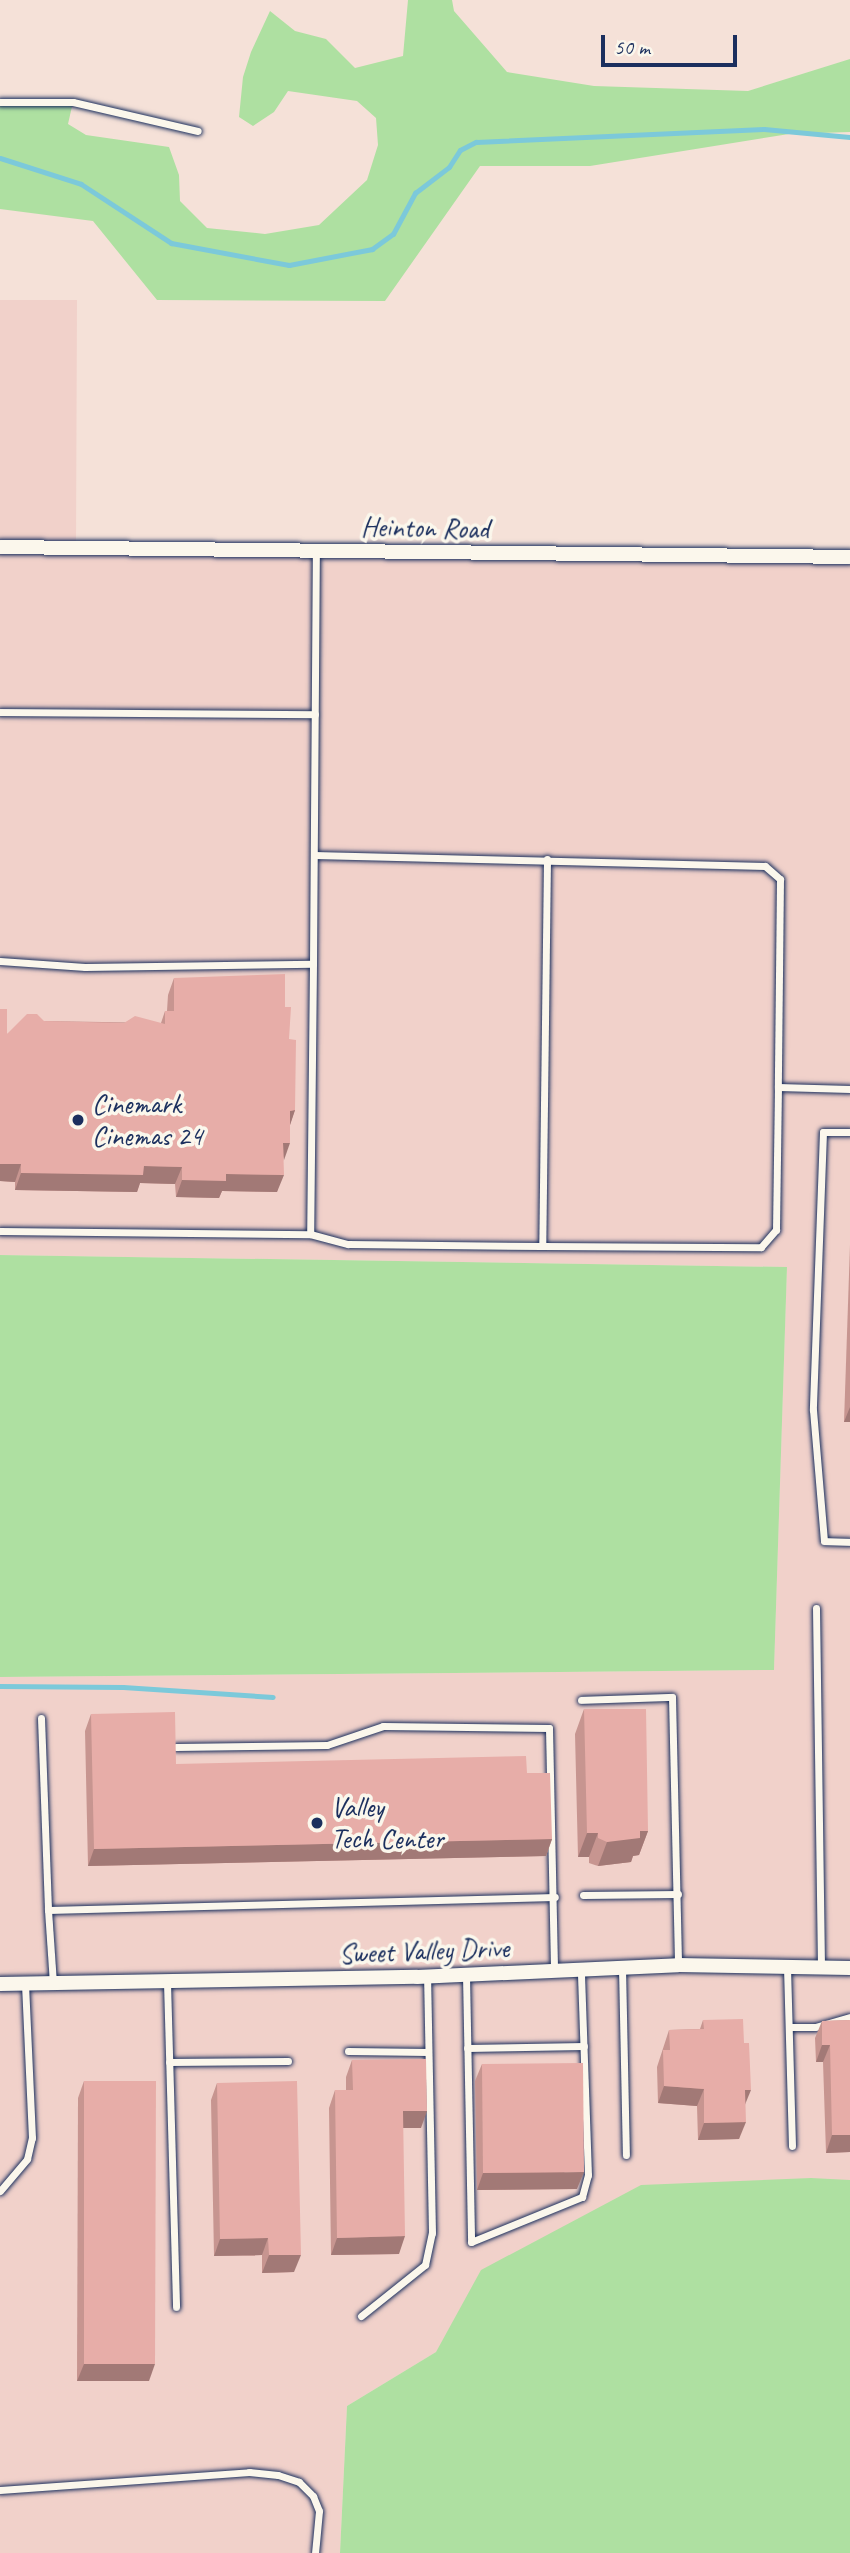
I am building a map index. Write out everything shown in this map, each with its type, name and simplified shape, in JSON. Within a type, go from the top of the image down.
[{"type":"street","name":"Heinton Road","points":[[0,547],[850,557]]},
{"type":"street","name":"Sweet Valley Drive","points":[[0,1984],[466,1975],[678,1965],[850,1968]]},
{"type":"lane","points":[[0,102],[73,102],[198,131]]},
{"type":"lane","points":[[310,1234],[316,551]]},
{"type":"lane","points":[[0,712],[315,714]]},
{"type":"lane","points":[[0,1231],[310,1234],[348,1244],[761,1247],[776,1230],[777,873],[755,863],[313,855]]},
{"type":"lane","points":[[542,1246],[547,859]]},
{"type":"lane","points":[[0,961],[85,967],[313,964]]},
{"type":"lane","points":[[778,1087],[850,1089]]},
{"type":"lane","points":[[850,1132],[823,1132],[814,1410],[824,1541],[850,1542]]},
{"type":"lane","points":[[816,1608],[821,1967]]},
{"type":"lane","points":[[581,1700],[673,1697],[678,1965]]},
{"type":"lane","points":[[41,1718],[53,1983]]},
{"type":"lane","points":[[176,1747],[327,1745],[383,1726],[550,1728],[555,1898],[554,1971]]},
{"type":"lane","points":[[583,1895],[678,1894]]},
{"type":"lane","points":[[48,1910],[555,1898]]},
{"type":"lane","points":[[787,1967],[792,2146]]},
{"type":"lane","points":[[622,1968],[626,2155]]},
{"type":"lane","points":[[466,1975],[471,2242],[582,2197],[589,2175],[581,1970]]},
{"type":"lane","points":[[361,2316],[425,2265],[432,2233],[426,1976]]},
{"type":"lane","points":[[167,1981],[176,2307]]},
{"type":"lane","points":[[0,2191],[27,2159],[32,2138],[25,1984]]},
{"type":"lane","points":[[789,2027],[815,2026],[850,2017]]},
{"type":"lane","points":[[467,2048],[584,2046]]},
{"type":"lane","points":[[348,2052],[428,2052]]},
{"type":"lane","points":[[169,2063],[288,2061]]},
{"type":"lane","points":[[0,2490],[249,2472],[278,2475],[299,2482],[313,2496],[319,2511],[315,2553]]},
{"type":"shaded area","points":[[0,300],[77,300],[76,547],[850,557],[850,2242],[621,2240],[347,2406],[340,2553],[0,2553],[0,1677],[774,1670],[787,1267],[0,1255]]},
{"type":"green space","points":[[408,0],[452,0],[454,11],[507,72],[594,86],[748,91],[850,59],[850,132],[789,134],[590,166],[480,166],[385,301],[157,300],[93,221],[0,209],[0,102],[73,102],[68,124],[86,135],[169,147],[179,175],[180,201],[207,228],[265,234],[319,225],[367,180],[378,145],[376,118],[357,101],[288,91],[274,112],[253,126],[239,117],[243,77],[251,52],[270,11],[295,31],[326,39],[355,68],[403,56]]},
{"type":"green space","points":[[0,1255],[787,1267],[774,1670],[0,1677]]},
{"type":"green space","points":[[811,2178],[850,2180],[850,2553],[340,2553],[347,2406],[436,2352],[481,2270],[641,2185]]},
{"type":"building","points":[[285,974],[285,1007],[291,1007],[289,1039],[296,1040],[295,1110],[290,1111],[290,1143],[283,1143],[284,1175],[226,1174],[226,1181],[182,1180],[182,1167],[144,1166],[143,1175],[21,1173],[21,1164],[0,1164],[0,1009],[7,1009],[7,1034],[27,1014],[37,1014],[44,1021],[124,1023],[135,1016],[165,1024],[165,1011],[174,1011],[174,978]]},
{"type":"building","points":[[584,1709],[646,1709],[648,1831],[640,1831],[640,1838],[607,1842],[598,1838],[598,1833],[587,1833]]},
{"type":"building","name":"Valley Tech Center","points":[[175,1712],[176,1764],[526,1756],[527,1773],[550,1773],[552,1839],[94,1849],[91,1714]]},
{"type":"building","points":[[743,2019],[744,2043],[749,2043],[751,2090],[745,2090],[746,2122],[704,2123],[704,2089],[664,2086],[663,2050],[670,2050],[669,2030],[704,2029],[703,2020]]},
{"type":"building","points":[[850,2020],[850,2135],[832,2135],[830,2045],[822,2045],[822,2021]]},
{"type":"building","points":[[426,2059],[427,2111],[403,2111],[405,2236],[337,2238],[335,2090],[353,2090],[352,2060]]},
{"type":"building","points":[[583,2063],[584,2172],[483,2173],[482,2064]]},
{"type":"building","points":[[84,2081],[156,2081],[155,2364],[84,2364]]},
{"type":"building","points":[[297,2081],[301,2255],[269,2255],[268,2238],[220,2239],[217,2083]]},
{"type":"waterway","points":[[0,158],[81,184],[171,243],[289,265],[372,249],[393,234],[415,193],[449,167],[460,150],[476,142],[764,129],[850,137]]},
{"type":"waterway","points":[[0,1686],[123,1687],[273,1697]]},
{"type":"place","name":"Cinemark Cinemas 24","points":[[78,1120]]},
{"type":"place","name":"Valley Tech Center","points":[[317,1823]]}]
